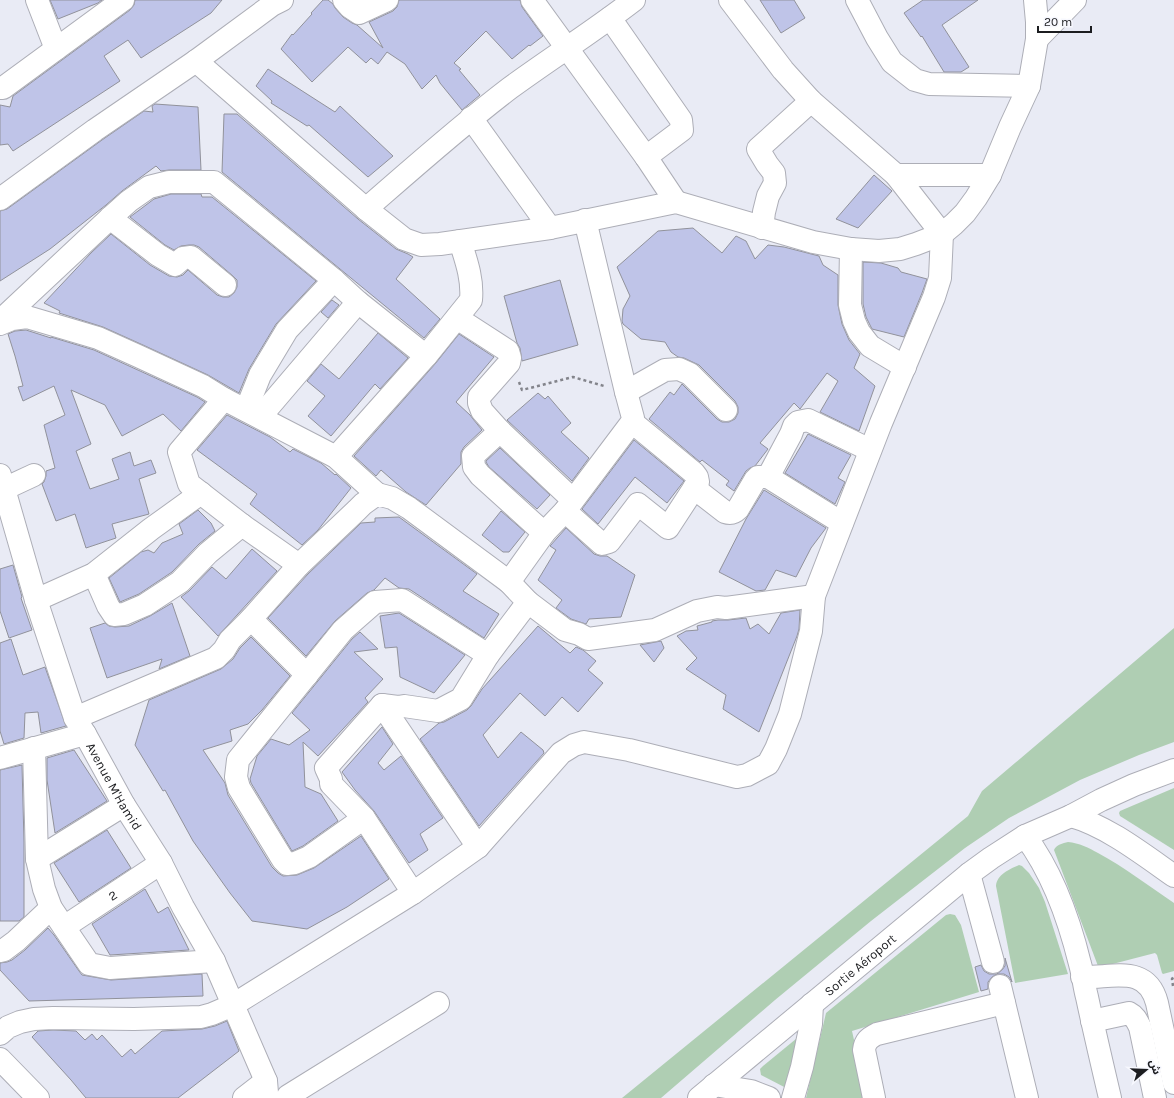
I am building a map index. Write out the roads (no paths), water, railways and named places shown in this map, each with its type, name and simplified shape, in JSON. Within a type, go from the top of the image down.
[{"type":"street","points":[[37,0],[56,49]]},
{"type":"street","points":[[0,88],[4,88],[121,0]]},
{"type":"street","points":[[344,0],[350,8],[360,13],[387,0]]},
{"type":"street","points":[[532,0],[646,157],[676,202]]},
{"type":"street","points":[[366,209],[471,118],[634,0]]},
{"type":"street","points":[[0,1034],[8,1027],[20,1022],[34,1019],[201,1017],[233,1005],[413,893],[478,847],[561,753],[574,745],[584,742],[629,750],[737,777],[747,775],[768,764],[776,750],[790,714],[811,631],[814,596],[870,450],[934,297],[940,278],[942,234],[896,175],[811,101],[783,70],[730,0]]},
{"type":"street","points":[[857,0],[877,38],[892,62],[915,80],[929,84],[1029,86]]},
{"type":"street","points":[[196,61],[366,209],[404,239],[421,245],[550,228],[676,202],[813,242],[851,249],[880,251],[900,249],[942,234],[965,213],[976,198],[990,175],[1029,86],[1037,39],[1037,22],[1034,0]]},
{"type":"street","points":[[1037,39],[1075,0]]},
{"type":"street","points":[[0,199],[95,130],[196,61],[276,2]]},
{"type":"street","points":[[610,18],[681,120],[682,130],[646,157]]},
{"type":"street","points":[[762,228],[765,206],[775,182],[774,173],[758,150],[811,101]]},
{"type":"street","points":[[471,118],[550,228]]},
{"type":"street","points":[[896,175],[990,175]]},
{"type":"street","points":[[0,322],[129,201],[149,188],[169,182],[214,182],[334,280],[358,302],[426,356]]},
{"type":"street","points":[[110,218],[158,255],[175,265],[183,258],[191,257],[225,285]]},
{"type":"street","points":[[509,582],[544,533],[569,506],[632,422],[633,418],[585,220]]},
{"type":"street","points":[[336,457],[426,356],[471,300],[471,279],[460,241]]},
{"type":"street","points":[[851,249],[850,305],[854,321],[859,332],[870,346],[905,367]]},
{"type":"street","points":[[253,413],[260,375],[287,330],[334,280]]},
{"type":"street","points":[[253,413],[358,302]]},
{"type":"street","points":[[0,322],[27,317],[98,338],[203,386],[224,399],[336,457],[377,494],[392,498],[409,508],[509,582],[528,602],[565,630],[579,634],[588,639],[654,630],[697,611],[717,607],[726,608],[814,596]]},
{"type":"street","points":[[457,318],[508,352],[509,355],[509,363],[479,397],[479,403],[482,411],[602,544],[609,542],[638,504],[668,528],[698,482],[694,473],[632,422]]},
{"type":"street","points":[[626,392],[665,370],[679,369],[690,374],[726,410]]},
{"type":"street","points":[[224,399],[179,452],[189,484],[242,525],[299,565]]},
{"type":"street","points":[[768,477],[794,426],[798,422],[808,420],[870,450]]},
{"type":"street","points":[[500,431],[473,456],[474,467],[480,476],[544,533]]},
{"type":"street","points":[[2,482],[34,475]]},
{"type":"street","points":[[694,488],[725,512],[735,512],[758,477],[764,476],[768,477],[842,523]]},
{"type":"street","name":"Avenue M'Hamid","points":[[2,482],[36,600],[80,726],[124,805],[161,863],[183,907],[214,961],[233,1005],[276,1093]]},
{"type":"street","points":[[36,600],[94,574],[146,533],[201,493]]},
{"type":"street","points":[[0,758],[34,748],[216,658],[224,650],[230,640],[251,619],[299,565],[363,504],[377,494]]},
{"type":"street","points":[[94,574],[108,606],[114,615],[124,614],[145,606],[180,582],[208,553],[242,525]]},
{"type":"street","points":[[364,818],[309,857],[295,863],[287,864],[283,860],[239,788],[236,776],[238,760],[343,630],[375,602],[402,600],[488,655]]},
{"type":"street","points":[[382,704],[438,712],[461,699],[488,655],[528,602]]},
{"type":"street","points":[[251,619],[307,675]]},
{"type":"street","points":[[382,704],[478,847]]},
{"type":"street","points":[[382,704],[326,768],[331,779],[331,784],[364,818],[413,893]]},
{"type":"street","points":[[34,748],[37,859],[44,889],[52,908],[89,964],[110,968],[214,961]]},
{"type":"street","name":"Sortie Aéroport","points":[[706,1091],[969,874],[991,858],[1025,836],[1071,816],[1134,785],[1174,770]]},
{"type":"street","points":[[37,859],[124,805]]},
{"type":"street","points":[[1071,816],[1083,819],[1097,826],[1174,876]]},
{"type":"street","points":[[1025,836],[1050,875],[1067,915],[1081,965],[1110,1098]]},
{"type":"street","name":"2","points":[[64,927],[161,863]]},
{"type":"street","points":[[969,874],[993,962]]},
{"type":"street","points":[[0,951],[4,950],[16,941],[52,908]]},
{"type":"street","points":[[1084,983],[1126,976],[1135,976],[1150,986],[1155,994],[1174,1083]]},
{"type":"street","points":[[1084,983],[1135,991],[1142,995],[1147,1002],[1151,1016],[1167,1098]]},
{"type":"street","points":[[874,1098],[864,1050],[864,1044],[871,1037],[1002,995],[1028,1098]]},
{"type":"street","points":[[244,1098],[276,1093],[438,1003]]},
{"type":"street","points":[[794,1098],[811,1024],[812,1004]]},
{"type":"street","points":[[1092,1021],[1129,1013],[1137,1019],[1155,1098]]},
{"type":"street","points":[[0,1059],[38,1098]]},
{"type":"street","points":[[706,1091],[751,1091],[769,1098]]}]
